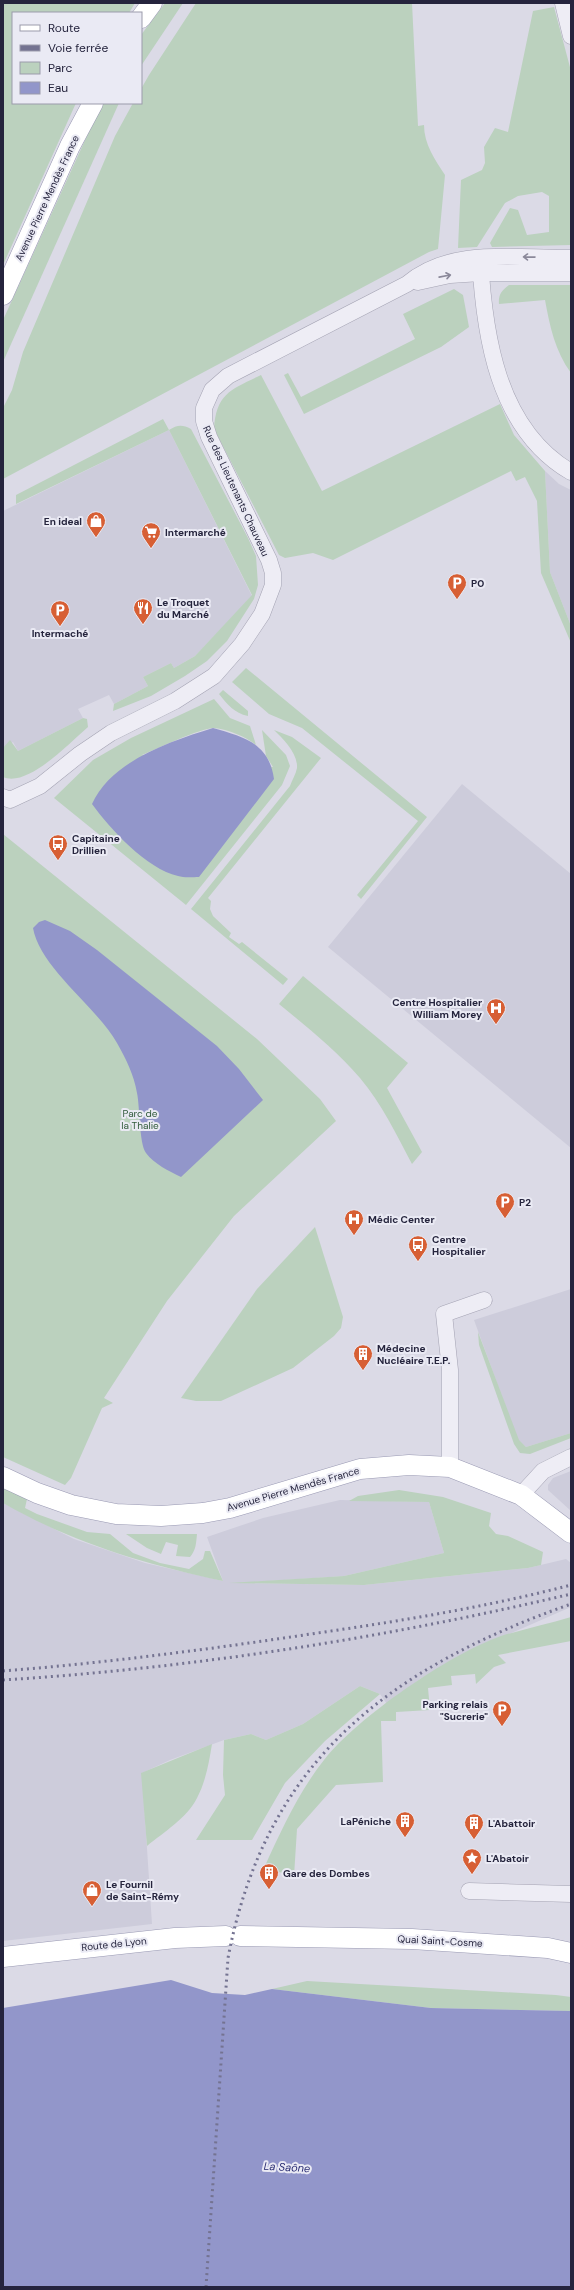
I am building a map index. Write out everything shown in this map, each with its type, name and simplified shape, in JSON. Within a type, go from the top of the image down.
[{"type":"main road","points":[[142,17],[152,3]]},
{"type":"main road","name":"Avenue Pierre Mendès France","points":[[3,295],[70,146],[92,104]]},
{"type":"main road","name":"Avenue Pierre Mendès France","points":[[3,1477],[55,1500],[96,1511],[138,1516],[161,1516],[203,1513],[230,1508],[360,1469],[409,1465],[450,1466],[521,1495],[571,1533]]},
{"type":"main road","name":"Route de Lyon","points":[[3,1957],[175,1938],[233,1936],[309,1937]]},
{"type":"main road","name":"Quai Saint-Cosme","points":[[309,1937],[412,1939],[548,1948],[571,1953]]},
{"type":"street","points":[[563,3],[571,36]]},
{"type":"street","name":"Rue des Lieutenants Chauveau","points":[[481,265],[571,258]]},
{"type":"street","name":"Rue des Lieutenants Chauveau","points":[[6,799],[40,786],[80,754],[111,733],[175,701],[214,676],[242,644],[262,614],[270,597],[273,573],[266,551],[206,429],[204,408],[212,390],[228,376],[442,264],[461,259],[481,265],[571,273]]},
{"type":"street","points":[[481,265],[484,314],[490,352],[508,399],[524,427],[538,444],[551,457],[571,472]]},
{"type":"street","points":[[450,1466],[450,1370],[444,1314],[484,1300]]},
{"type":"street","points":[[521,1495],[543,1471],[571,1457]]},
{"type":"street","points":[[469,1891],[571,1894]]},
{"type":"shaded area","points":[[169,430],[252,596],[195,656],[174,668],[171,663],[143,677],[148,686],[114,704],[109,695],[78,709],[83,718],[18,751],[13,742],[3,749],[3,511]]},
{"type":"shaded area","points":[[545,471],[559,484],[571,490],[571,626],[550,572]]},
{"type":"shaded area","name":"Centre Hospitalier William Morey","points":[[462,784],[571,874],[571,1148],[328,947]]},
{"type":"shaded area","points":[[571,1289],[571,1433],[526,1447],[518,1440],[474,1320]]},
{"type":"shaded area","points":[[571,1471],[571,1511],[548,1490],[548,1485],[553,1478]]},
{"type":"shaded area","points":[[340,1500],[429,1502],[444,1553],[344,1576],[239,1583],[364,1585],[528,1568],[566,1559],[571,1563],[571,1607],[468,1652],[420,1679],[387,1704],[380,1694],[360,1686],[303,1724],[266,1740],[251,1734],[224,1740],[170,1760],[142,1773],[152,1924],[3,1941],[3,1503],[74,1539],[145,1563],[223,1581],[207,1537],[263,1518]]},
{"type":"green space","points":[[3,3],[135,3],[130,12],[12,12],[12,104],[76,104],[3,265]]},
{"type":"green space","points":[[165,3],[183,3],[142,64],[142,34]]},
{"type":"green space","points":[[196,3],[412,3],[418,126],[424,125],[424,132],[428,145],[445,175],[438,249],[429,252],[3,479],[3,408],[12,390],[23,352],[115,136],[132,104],[142,104],[142,87]]},
{"type":"green space","points":[[554,7],[571,71],[571,245],[492,247],[490,243],[510,208],[518,210],[527,235],[549,232],[549,196],[542,192],[518,196],[505,203],[477,247],[458,248],[461,180],[482,170],[485,163],[484,147],[495,128],[508,132],[533,11]]},
{"type":"green space","points":[[102,104],[119,104],[3,362],[3,320]]},
{"type":"green space","points":[[509,285],[571,285],[571,373],[565,365],[557,347],[551,329],[545,300],[499,304],[501,293]]},
{"type":"green space","points":[[454,289],[463,295],[469,327],[441,347],[304,414],[284,375],[288,373],[301,397],[415,339],[403,314]]},
{"type":"green space","points":[[261,375],[322,491],[500,404],[514,435],[545,471],[550,572],[571,626],[571,643],[541,573],[537,501],[525,477],[516,481],[511,471],[333,560],[313,553],[285,558],[279,555],[214,429],[218,407],[227,394],[242,384]]},
{"type":"green space","points":[[163,419],[169,430],[16,504],[16,495]]},
{"type":"green space","points":[[180,426],[185,426],[191,429],[256,556],[258,585],[254,599],[227,641],[207,661],[151,696],[113,711],[114,704],[148,686],[143,677],[171,663],[174,668],[195,656],[252,595],[169,430]]},
{"type":"green space","points":[[246,668],[427,817],[361,899],[357,895],[418,821],[302,728],[269,714],[232,682]]},
{"type":"green space","points":[[223,690],[248,711],[248,716],[235,711],[228,705],[219,694]]},
{"type":"green space","points":[[214,699],[230,718],[250,726],[256,745],[236,734],[214,728],[199,731],[142,755],[273,767],[266,756],[262,730],[286,755],[290,766],[282,785],[186,905],[54,798],[93,760],[131,738]]},
{"type":"green space","points":[[83,718],[87,719],[88,727],[48,762],[24,776],[13,779],[3,777],[3,748],[10,740],[18,751]]},
{"type":"green space","points":[[274,730],[292,737],[321,758],[208,898],[211,901],[210,909],[213,916],[231,933],[229,937],[239,944],[242,942],[288,979],[283,985],[191,909],[290,786],[297,768],[297,762],[293,752]]},
{"type":"green space","name":"Parc de la Thalie","points":[[3,834],[257,1039],[320,1099],[336,1121],[234,1216],[167,1301],[104,1398],[113,1403],[102,1408],[71,1478],[65,1485],[3,1457]]},
{"type":"green space","points":[[303,976],[408,1063],[387,1088],[422,1152],[412,1164],[382,1109],[360,1078],[331,1048],[279,1004]]},
{"type":"green space","points":[[315,1227],[343,1317],[341,1328],[334,1336],[293,1368],[221,1401],[196,1401],[181,1398],[257,1289]]},
{"type":"green space","points":[[478,1332],[519,1440],[526,1447],[571,1433],[571,1438],[530,1454],[520,1453],[514,1444],[479,1345]]},
{"type":"green space","points":[[3,1487],[27,1499],[25,1508],[37,1514],[87,1532],[110,1534],[133,1553],[160,1563],[189,1569],[203,1559],[205,1551],[210,1551],[223,1581],[165,1567],[110,1551],[56,1530],[3,1503]]},
{"type":"green space","points":[[399,1490],[443,1497],[491,1513],[489,1526],[496,1534],[508,1536],[543,1552],[541,1565],[528,1568],[364,1585],[229,1583],[344,1576],[444,1553],[429,1502],[349,1501],[358,1496]]},
{"type":"green space","points":[[126,1534],[197,1534],[195,1549],[190,1557],[176,1556],[178,1545],[166,1542],[161,1554],[147,1548]]},
{"type":"green space","points":[[571,1617],[571,1641],[498,1655],[506,1663],[494,1667],[476,1684],[475,1674],[451,1676],[452,1685],[428,1688],[430,1710],[396,1712],[396,1721],[381,1721],[383,1782],[336,1785],[297,1829],[294,1876],[264,1868],[291,1812],[306,1786],[324,1760],[339,1743],[381,1707],[431,1672],[480,1645],[501,1636]]},
{"type":"green space","points":[[360,1686],[380,1694],[325,1741],[285,1783],[252,1840],[196,1840],[225,1795],[223,1775],[224,1740],[251,1734],[266,1740],[303,1724]]},
{"type":"green space","points":[[212,1744],[205,1778],[193,1805],[175,1824],[147,1846],[141,1773]]},
{"type":"green space","points":[[307,1981],[556,1995],[571,1997],[571,2011],[431,2008],[272,1989]]},
{"type":"water","points":[[213,728],[245,739],[261,749],[267,757],[274,779],[199,877],[180,877],[166,872],[142,857],[119,836],[92,804],[101,789],[113,776],[128,764],[161,746]]},
{"type":"water","points":[[45,920],[70,931],[97,950],[217,1046],[239,1069],[263,1100],[181,1177],[157,1164],[146,1153],[142,1141],[137,1093],[134,1080],[124,1055],[108,1029],[46,958],[38,943],[33,928],[39,922]]},
{"type":"water","name":"La Saône","points":[[171,1980],[212,1993],[245,1995],[272,1989],[431,2008],[571,2011],[571,2287],[3,2287],[3,2008]]},
{"type":"railway","points":[[3,1671],[154,1656],[405,1620],[472,1608],[571,1585]]},
{"type":"railway","points":[[3,1680],[146,1668],[289,1649],[431,1624],[571,1594]]},
{"type":"railway","points":[[206,2287],[228,1958],[246,1888],[272,1828],[306,1775],[346,1730],[393,1692],[446,1658],[506,1629],[571,1604]]},
{"type":"place","name":"En ideal","points":[[96,538]]},
{"type":"place","name":"Intermarché","points":[[151,549]]},
{"type":"place","name":"P0","points":[[457,600]]},
{"type":"place","name":"Le Troquet du Marché","points":[[143,625]]},
{"type":"place","name":"Intermaché","points":[[60,627]]},
{"type":"place","name":"Capitaine Drillien","points":[[58,861]]},
{"type":"place","name":"Centre Hospitalier William Morey","points":[[496,1025]]},
{"type":"place","name":"P2","points":[[505,1219]]},
{"type":"place","name":"Médic Center","points":[[354,1236]]},
{"type":"place","name":"Centre Hospitalier","points":[[418,1262]]},
{"type":"place","name":"Médecine Nucléaire T.E.P.","points":[[363,1371]]},
{"type":"place","name":"Parking relais \"Sucrerie\"","points":[[502,1727]]},
{"type":"place","name":"LaPéniche","points":[[405,1838]]},
{"type":"place","name":"L'Abattoir","points":[[474,1840]]},
{"type":"place","name":"L'Abatoir","points":[[472,1875]]},
{"type":"place","name":"Gare des Dombes","points":[[269,1890]]},
{"type":"place","name":"Le Fournil de Saint-Rémy","points":[[92,1907]]}]
